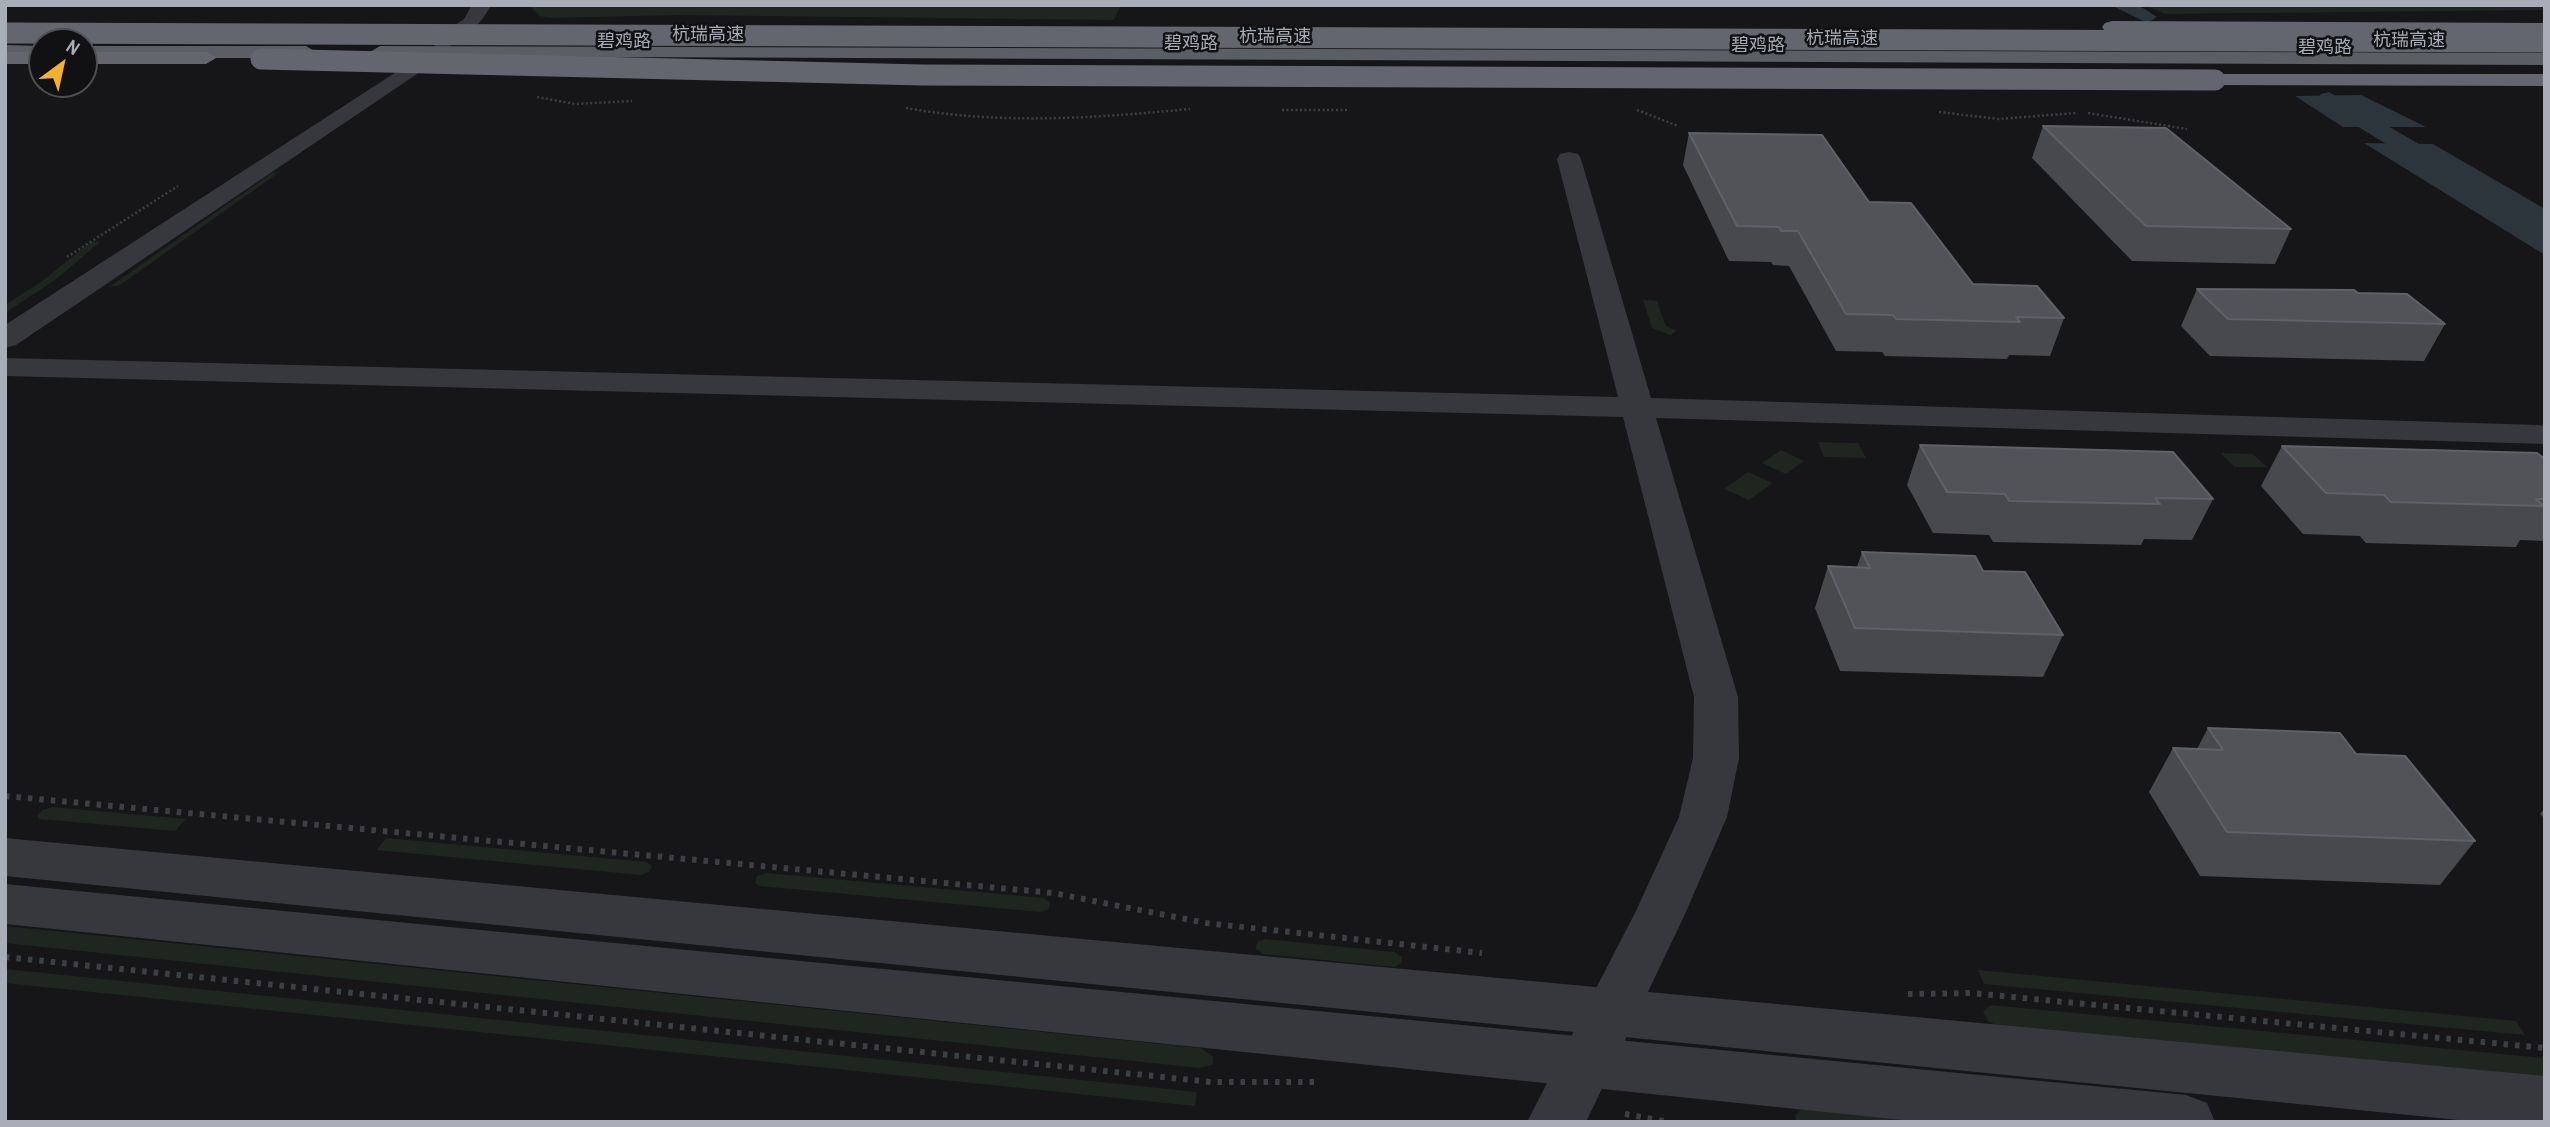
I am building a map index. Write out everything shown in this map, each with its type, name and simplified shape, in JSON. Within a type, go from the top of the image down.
[{"type":"highway","points":[[5,32],[875,24],[2545,29]]},
{"type":"highway","name":"杭瑞高速","points":[[5,32],[2545,41]]},
{"type":"highway","name":"碧鸡路","points":[[5,40],[2545,59]]},
{"type":"highway","name":"碧鸡路","points":[[98,52],[431,45],[2545,49]]},
{"type":"highway","points":[[5,51],[28,51]]},
{"type":"highway","points":[[5,58],[28,58]]},
{"type":"highway","name":"杭瑞高速","points":[[98,58],[2545,66]]},
{"type":"highway","points":[[206,58],[937,76],[2545,80]]},
{"type":"street","points":[[5,339],[431,45],[472,23],[482,5]]},
{"type":"street","points":[[431,45],[449,14]]},
{"type":"street","points":[[1569,159],[1716,697],[1716,758],[1703,817],[1660,914],[1569,1096]]},
{"type":"street","points":[[5,367],[1637,407],[2539,435]]},
{"type":"street","points":[[5,857],[2545,1102]]},
{"type":"street","points":[[5,904],[1569,1096],[2186,1122]]},
{"type":"path","points":[[5,796],[1053,893],[1206,923],[1493,955]]},
{"type":"path","points":[[5,957],[1211,1082],[1322,1082]]},
{"type":"path","points":[[1904,993],[1971,993],[2545,1048]]},
{"type":"path","points":[[1569,1096],[1669,1122]]},
{"type":"shaded area","points":[[529,5],[1121,5],[1114,20],[677,15],[551,18],[540,16]]},
{"type":"shaded area","points":[[2145,5],[2545,5],[2545,10],[2165,14]]},
{"type":"shaded area","points":[[2361,95],[2426,127],[2343,127],[2295,96]]},
{"type":"shaded area","points":[[2364,143],[2433,144],[2545,209],[2545,255]]},
{"type":"shaded area","points":[[281,171],[120,285],[109,287],[272,173]]},
{"type":"shaded area","points":[[91,242],[100,242],[55,280],[5,313],[5,305],[41,282]]},
{"type":"shaded area","points":[[1643,300],[1657,301],[1666,326],[1677,331],[1670,335],[1652,328]]},
{"type":"shaded area","points":[[1818,442],[1858,443],[1866,458],[1824,457]]},
{"type":"shaded area","points":[[1781,450],[1804,461],[1786,474],[1762,463]]},
{"type":"shaded area","points":[[2221,453],[2253,454],[2267,467],[2234,467]]},
{"type":"shaded area","points":[[1748,472],[1773,483],[1749,500],[1724,489]]},
{"type":"shaded area","points":[[52,807],[186,819],[175,831],[40,819],[37,816]]},
{"type":"shaded area","points":[[386,838],[646,862],[652,866],[649,872],[641,875],[376,850]]},
{"type":"shaded area","points":[[766,873],[1044,898],[1050,903],[1049,909],[1040,912],[760,886],[755,883],[757,876]]},
{"type":"shaded area","points":[[5,926],[1200,1048],[1213,1056],[1213,1064],[1200,1068],[5,943]]},
{"type":"shaded area","points":[[1265,939],[1394,952],[1402,957],[1401,963],[1395,967],[1263,954],[1256,949],[1257,942]]},
{"type":"shaded area","points":[[5,969],[1197,1092],[1195,1106],[5,983]]},
{"type":"shaded area","points":[[1978,970],[2516,1021],[2525,1035],[1984,984]]},
{"type":"shaded area","points":[[1991,1005],[2543,1058],[2545,1078],[1998,1026],[1988,1021],[1983,1011]]},
{"type":"shaded area","points":[[1802,1109],[1925,1122],[1796,1122],[1795,1115]]},
{"type":"building","points":[[2043,126],[2166,128],[2291,229],[2146,226]]},
{"type":"building","points":[[1689,133],[1822,135],[1869,202],[1911,203],[1973,284],[2037,286],[2064,318],[2016,317],[2020,322],[1896,319],[1893,315],[1846,314],[1798,231],[1781,231],[1779,227],[1737,226]]},
{"type":"building","points":[[2197,289],[2354,290],[2358,293],[2407,294],[2445,324],[2228,319]]},
{"type":"building","points":[[1920,445],[2173,452],[2213,499],[2155,498],[2160,504],[2009,501],[2005,494],[1947,492]]},
{"type":"building","points":[[2282,446],[2537,453],[2545,459],[2545,499],[2536,499],[2544,506],[2391,502],[2384,495],[2326,493]]},
{"type":"building","points":[[1862,552],[1975,556],[1983,571],[2025,572],[2063,635],[1855,628],[1828,566],[1870,568]]},
{"type":"building","points":[[2208,728],[2340,733],[2356,754],[2405,756],[2475,841],[2227,832],[2173,748],[2223,750]]},
{"type":"waterway","points":[[2121,5],[2147,17]]},
{"type":"waterway","points":[[2329,99],[2545,229]]}]
